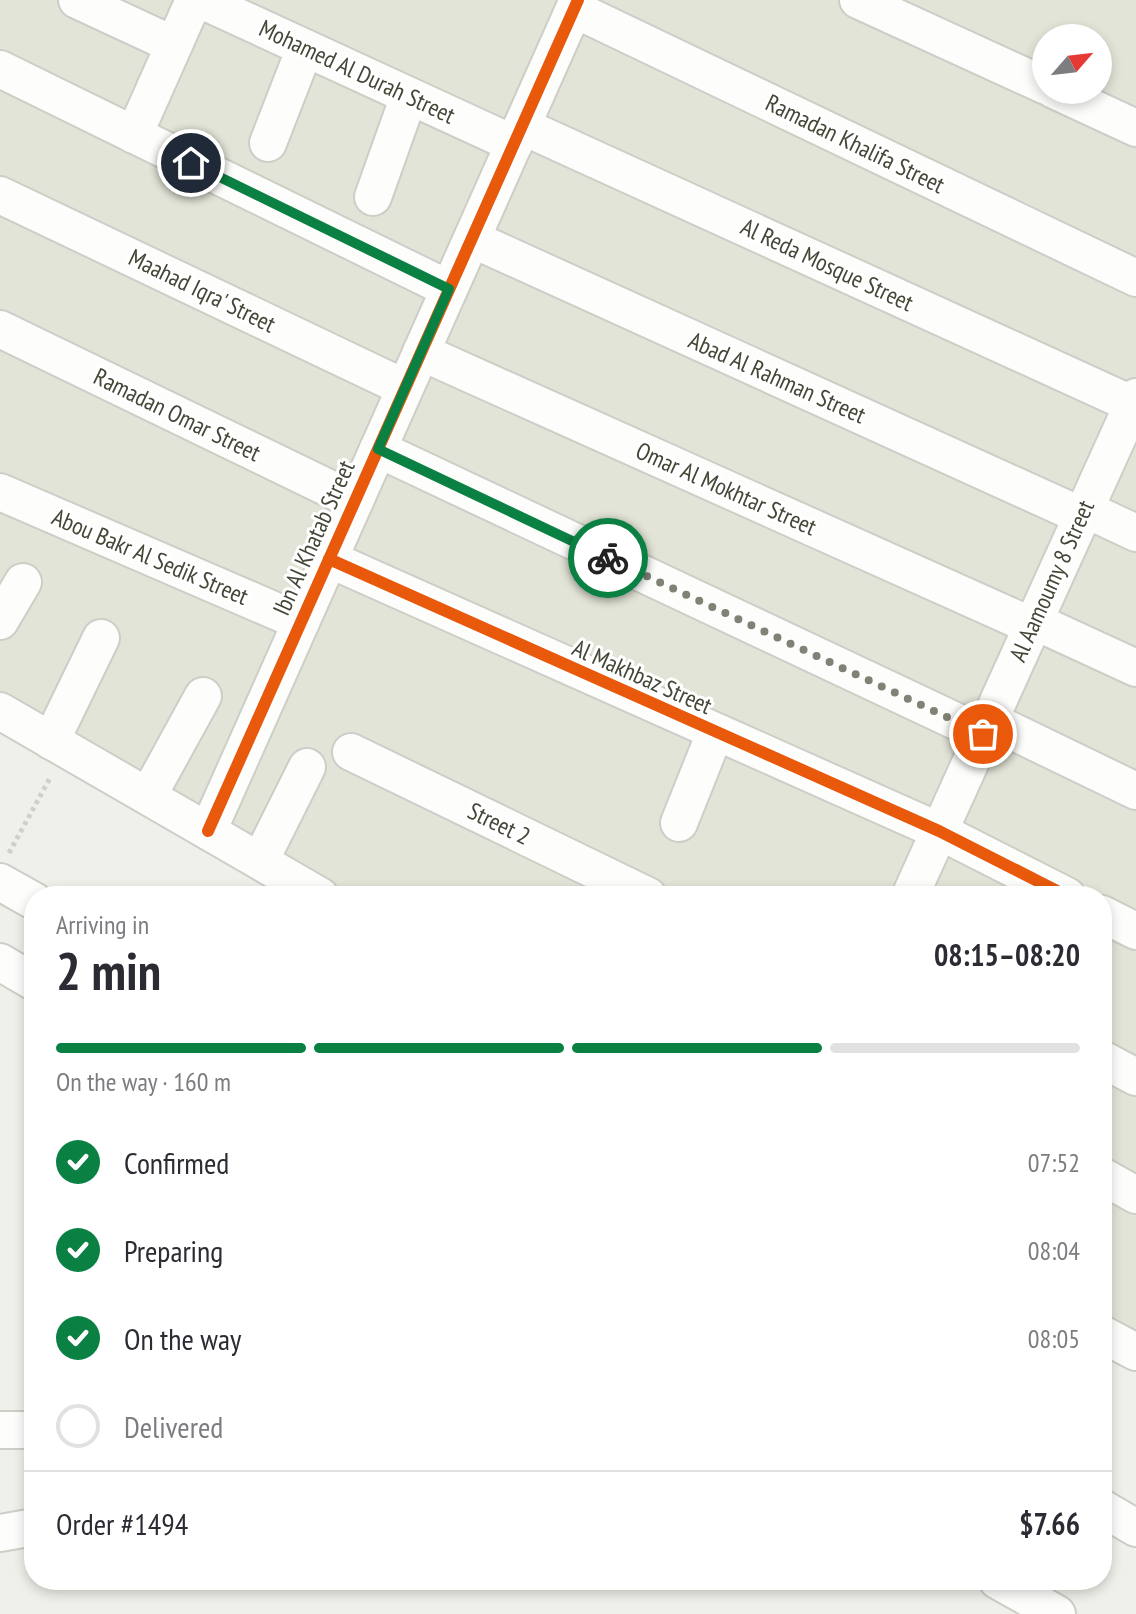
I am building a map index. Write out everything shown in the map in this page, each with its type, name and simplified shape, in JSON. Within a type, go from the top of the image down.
[{"type":"street","points":[[77,0],[174,45]]},
{"type":"street","points":[[134,135],[194,0]]},
{"type":"street","name":"Mohamed Al Durah Street","points":[[201,0],[409,96],[518,135]]},
{"type":"street","points":[[858,0],[1032,80]]},
{"type":"street","name":"Ibn Al Khatab Street","points":[[208,831],[576,5]]},
{"type":"street","name":"Ramadan Khalifa Street","points":[[576,5],[1136,278]]},
{"type":"street","points":[[268,143],[305,48]]},
{"type":"street","points":[[0,69],[449,289]]},
{"type":"street","points":[[373,197],[409,96]]},
{"type":"street","points":[[1084,104],[1136,128]]},
{"type":"street","name":"Al Reda Mosque Street","points":[[518,135],[1135,403]]},
{"type":"street","name":"Maahad Iqra' Street","points":[[0,195],[405,388]]},
{"type":"street","name":"Abad Al Rahman Street","points":[[472,239],[1136,533]]},
{"type":"street","name":"Ramadan Omar Street","points":[[0,329],[355,501]]},
{"type":"street","name":"Omar Al Mokhtar Street","points":[[421,352],[1136,668]]},
{"type":"street","name":"Al Aamoumy 8 Street","points":[[914,886],[1135,403]]},
{"type":"street","points":[[378,449],[986,727],[1136,791]]},
{"type":"street","name":"Abou Bakr Al Sedik Street","points":[[0,492],[301,622]]},
{"type":"street","name":"Al Makhbaz Street","points":[[329,559],[939,831],[1047,886]]},
{"type":"street","points":[[0,621],[23,582]]},
{"type":"street","points":[[59,745],[101,638]]},
{"type":"street","points":[[148,796],[203,696]]},
{"type":"street","points":[[0,711],[303,886]]},
{"type":"street","points":[[679,823],[715,733]]},
{"type":"street","name":"Street 2","points":[[351,752],[627,886]]},
{"type":"street","points":[[260,861],[307,767]]},
{"type":"street","points":[[4,869],[24,890]]},
{"type":"street","points":[[1112,919],[1136,931]]},
{"type":"street","points":[[0,962],[24,976]]},
{"type":"street","points":[[1112,1064],[1136,1077]]},
{"type":"street","points":[[1112,1182],[1136,1195]]},
{"type":"street","points":[[1112,1339],[1136,1352]]},
{"type":"street","points":[[1112,1514],[1136,1528]]},
{"type":"street","points":[[0,1533],[24,1529]]},
{"type":"street","points":[[1015,1590],[1057,1614]]},
{"type":"path","points":[[4,869],[59,745]]},
{"type":"shaded area","points":[[0,0],[1136,0],[1136,379],[908,886],[308,886],[0,708]]},
{"type":"shaded area","points":[[1136,397],[1136,1352],[1112,1339],[1112,886],[915,886]]},
{"type":"cycle path","points":[[208,831],[578,0]]},
{"type":"cycle path","points":[[329,559],[939,831],[1047,886]]},
{"type":"way so far","points":[[608,558],[983,734]]},
{"type":"route","points":[[191,163],[449,289],[378,449],[608,558]]}]
